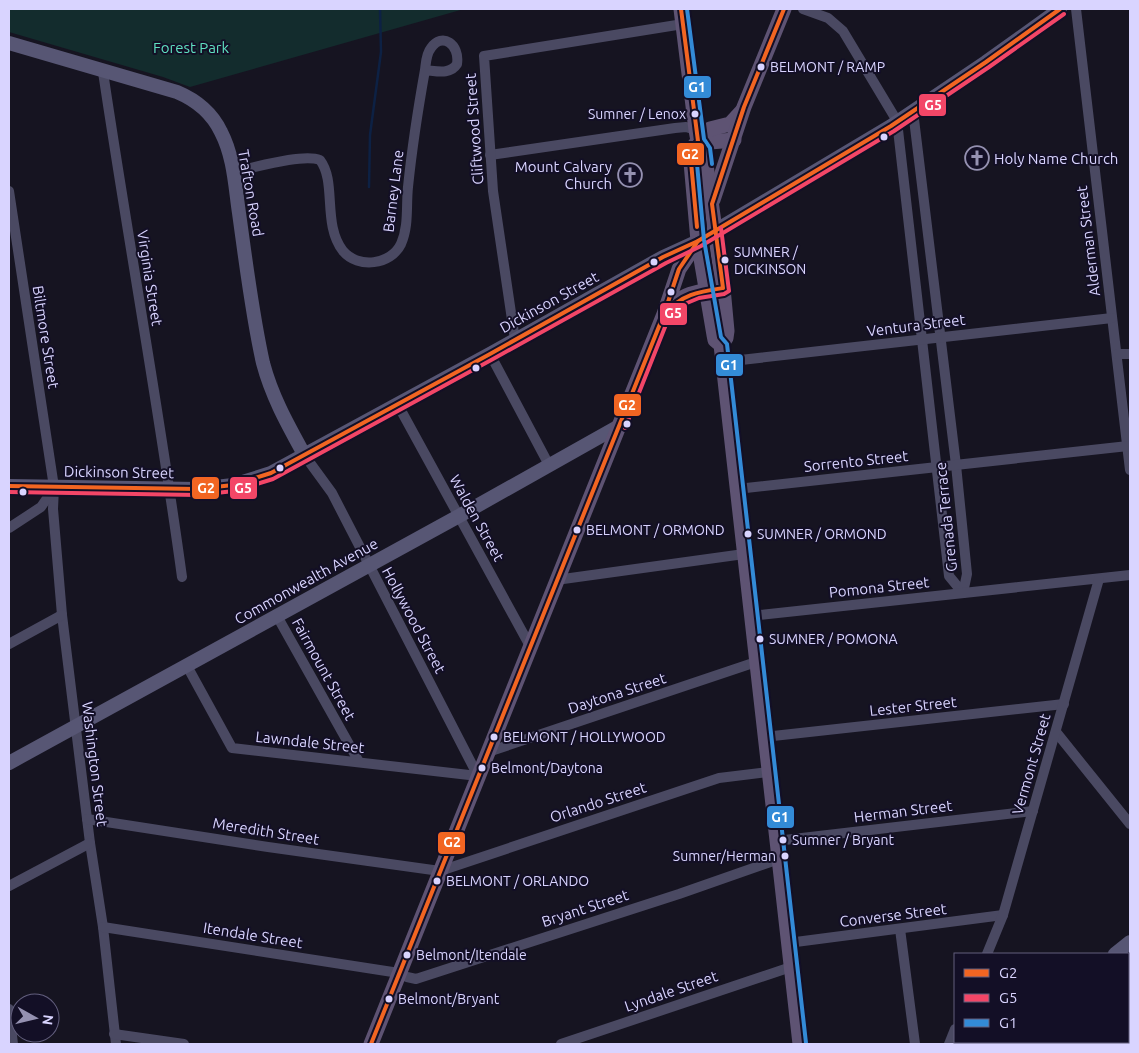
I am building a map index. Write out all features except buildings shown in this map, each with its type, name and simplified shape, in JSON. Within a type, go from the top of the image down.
[{"type":"main road","points":[[712,204],[744,107],[784,9]]},
{"type":"main road","points":[[682,16],[699,135],[704,150],[723,288],[727,331],[726,338],[721,345],[800,1044]]},
{"type":"main road","points":[[721,345],[715,340],[706,291],[698,240],[690,151],[699,135],[710,129],[730,124],[744,107]]},
{"type":"main road","points":[[699,135],[710,142],[734,140]]},
{"type":"main road","points":[[371,1044],[664,314],[679,269],[698,240]]},
{"type":"main road","points":[[664,314],[675,301],[686,295],[723,288]]},
{"type":"street","points":[[802,9],[824,16],[843,31],[897,121]]},
{"type":"street","name":"Dickinson Street","points":[[9,486],[206,489],[246,482],[271,473],[398,405],[663,257],[698,240],[913,111],[1060,9]]},
{"type":"street","name":"Alderman Street","points":[[1076,9],[1130,470]]},
{"type":"street","name":"Cliftwood Street","points":[[515,340],[493,191],[484,56],[682,16]]},
{"type":"street","name":"Trafton Road","points":[[9,44],[184,95],[197,102],[220,130],[228,148],[233,172],[255,320],[265,369],[272,392],[282,414],[305,456]]},
{"type":"street","name":"Barney Lane","points":[[233,172],[300,158],[320,160],[324,167],[327,181],[332,227],[339,244],[346,254],[358,261],[372,263],[383,260],[399,248],[404,232],[410,165],[425,70]]},
{"type":"street","name":"Virginia Street","points":[[103,72],[170,489],[182,577]]},
{"type":"street","name":"Grenada Terrace","points":[[913,111],[956,465],[967,574],[963,593]]},
{"type":"street","name":"Grenada Terrace","points":[[897,121],[949,576],[963,593]]},
{"type":"street","points":[[490,155],[675,128],[686,128],[699,135]]},
{"type":"street","name":"Biltmore Street","points":[[9,192],[54,487]]},
{"type":"street","name":"Ventura Street","points":[[723,362],[1112,318]]},
{"type":"street","points":[[490,354],[549,465]]},
{"type":"street","points":[[1117,354],[1130,354]]},
{"type":"street","name":"Walden Street","points":[[398,405],[530,646]]},
{"type":"street","name":"Commonwealth Avenue","points":[[9,763],[619,426]]},
{"type":"street","name":"Sorrento Street","points":[[737,489],[1128,446]]},
{"type":"street","name":"Hollywood Street","points":[[305,456],[332,493],[478,776]]},
{"type":"street","points":[[9,528],[41,507],[54,487]]},
{"type":"street","name":"Washington Street","points":[[54,487],[53,509],[62,615],[90,843],[103,927],[115,1039]]},
{"type":"street","points":[[556,580],[744,554]]},
{"type":"street","name":"Pomona Street","points":[[751,616],[1130,576]]},
{"type":"street","name":"Vermont Street","points":[[987,953],[1003,915],[1099,579]]},
{"type":"street","points":[[9,644],[62,615]]},
{"type":"street","name":"Fairmount Street","points":[[277,616],[360,762]]},
{"type":"street","name":"Daytona Street","points":[[488,752],[756,662]]},
{"type":"street","name":"Lawndale Street","points":[[187,666],[232,748],[478,776]]},
{"type":"street","name":"Lester Street","points":[[764,737],[1064,704]]},
{"type":"street","points":[[1056,732],[1130,824]]},
{"type":"street","name":"Orlando Street","points":[[440,871],[719,778],[768,772]]},
{"type":"street","name":"Herman Street","points":[[776,841],[1033,811]]},
{"type":"street","name":"Meredith Street","points":[[87,818],[268,847],[440,871]]},
{"type":"street","points":[[9,886],[90,843]]},
{"type":"street","name":"Bryant Street","points":[[399,973],[416,979],[431,975],[679,894],[779,859]]},
{"type":"street","name":"Converse Street","points":[[788,943],[1003,915]]},
{"type":"street","name":"Itendale Street","points":[[103,927],[399,973]]},
{"type":"street","points":[[900,929],[915,1044]]},
{"type":"street","points":[[1116,953],[1130,942]]},
{"type":"street","name":"Lyndale Street","points":[[561,1044],[791,967]]},
{"type":"street","points":[[9,1009],[13,1044]]},
{"type":"street","points":[[949,1044],[954,1032]]},
{"type":"street","points":[[115,1039],[184,1044]]},
{"type":"green space","name":"Forest Park","points":[[9,9],[464,9],[190,87],[163,77],[9,32]]},
{"type":"waterway","points":[[369,187],[370,135],[381,52],[380,9]]},
{"type":"transit line","name":"G2","points":[[681,9],[698,141],[690,151],[697,227]]},
{"type":"transit line","name":"G1","points":[[687,9],[704,139],[710,148],[712,164]]},
{"type":"transit line","name":"G2","points":[[664,314],[684,298],[705,291],[723,288],[712,204],[744,107],[784,9]]},
{"type":"transit line","name":"G2","points":[[9,486],[197,489],[233,485],[271,473],[663,257],[698,241],[891,126],[1060,9]]},
{"type":"transit line","name":"G5","points":[[9,492],[198,495],[234,491],[273,479],[666,263],[701,246],[894,131],[1064,14]]},
{"type":"transit line","name":"G1","points":[[703,145],[696,153],[704,240],[721,337],[727,344],[806,1043]]},
{"type":"transit line","name":"G5","points":[[625,428],[669,317],[687,303],[699,298],[724,294],[729,291],[721,228]]},
{"type":"transit line","name":"G2","points":[[371,1044],[664,314],[679,269],[698,241]]},
{"type":"place","name":"BELMONT / RAMP","points":[[761,67]]},
{"type":"place","name":"Sumner / Lenox","points":[[695,114]]},
{"type":"place","name":"Holy Name Church","points":[[977,158]]},
{"type":"place","name":"Mount Calvary Church","points":[[630,175]]},
{"type":"place","name":"SUMNER / DICKINSON","points":[[725,260]]},
{"type":"place","name":"BELMONT / ORMOND","points":[[577,530]]},
{"type":"place","name":"SUMNER / ORMOND","points":[[748,534]]},
{"type":"place","name":"SUMNER / POMONA","points":[[760,639]]},
{"type":"place","name":"BELMONT / HOLLYWOOD","points":[[494,737]]},
{"type":"place","name":"Belmont/Daytona","points":[[482,768]]},
{"type":"place","name":"Sumner / Bryant","points":[[783,840]]},
{"type":"place","name":"Sumner/Herman","points":[[785,856]]},
{"type":"place","name":"BELMONT / ORLANDO","points":[[437,881]]},
{"type":"place","name":"Belmont/Itendale","points":[[407,955]]},
{"type":"place","name":"Belmont/Bryant","points":[[389,999]]}]
